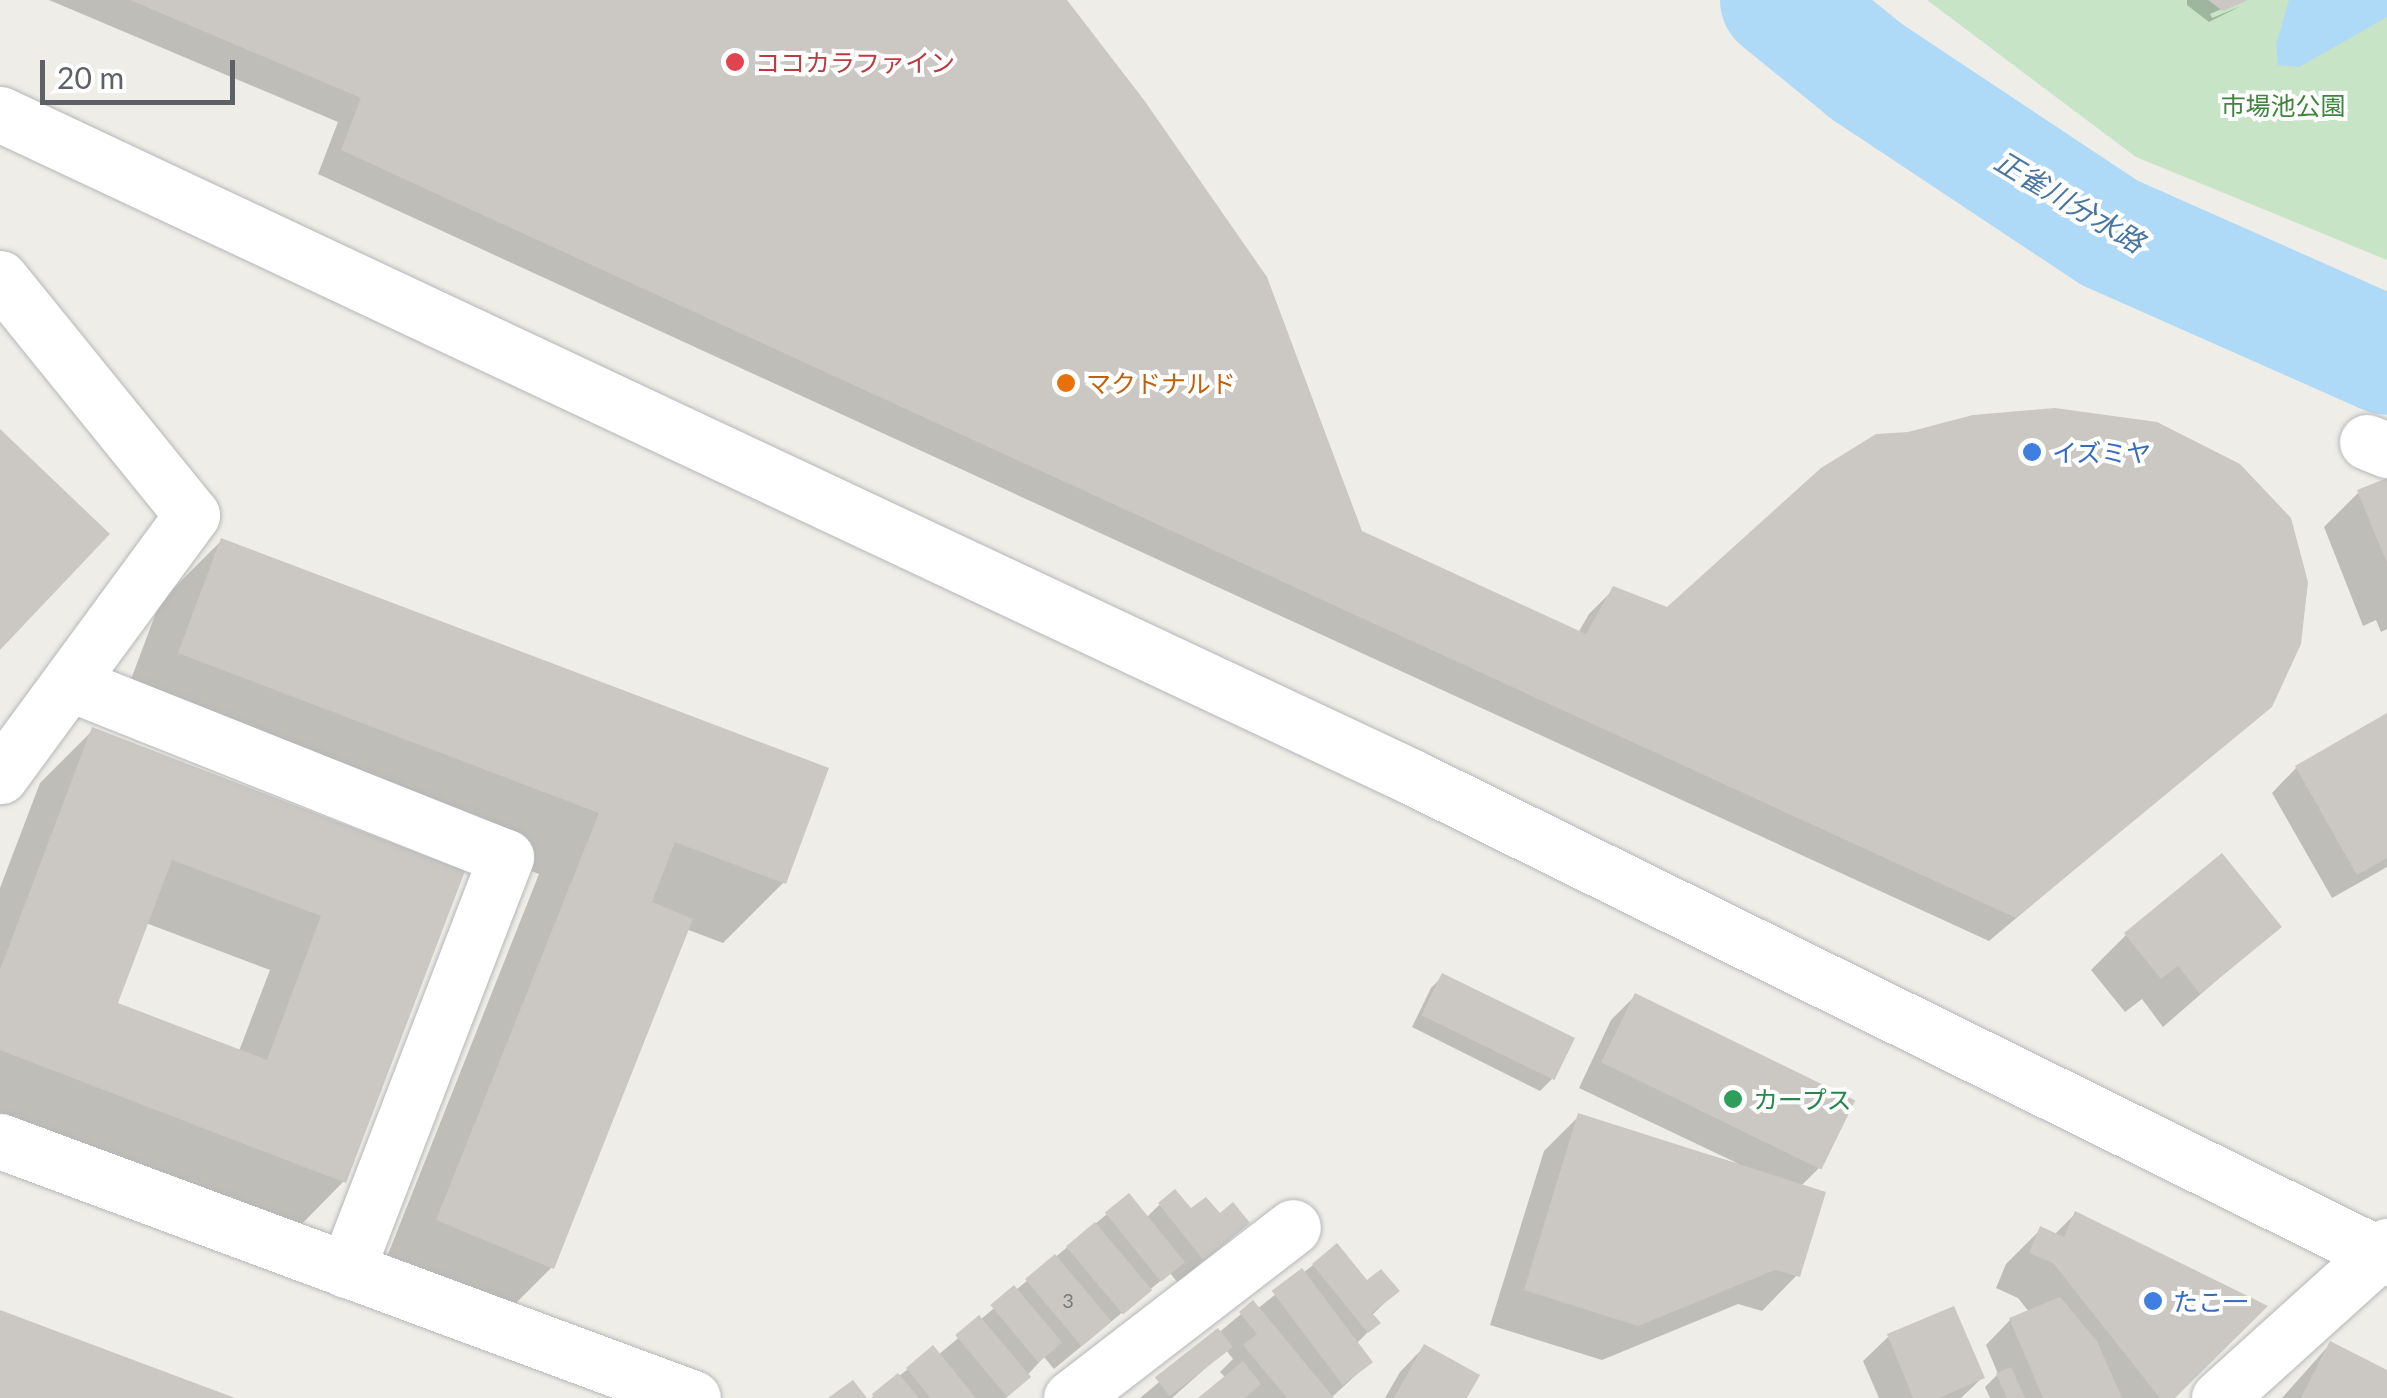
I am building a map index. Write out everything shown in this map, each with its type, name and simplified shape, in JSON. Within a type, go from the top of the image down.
[{"type":"street","points":[[0,114],[1412,777],[2384,1253],[2219,1398]]},
{"type":"street","points":[[0,278],[192,516],[72,684],[0,776]]},
{"type":"street","points":[[72,684],[506,857],[347,1270]]},
{"type":"street","points":[[0,1141],[693,1398]]},
{"type":"street","points":[[1091,1392],[1293,1227]]},
{"type":"green space","name":"市場池公園","points":[[1927,0],[2387,0],[2387,260],[2136,157]]},
{"type":"water","points":[[2289,0],[2387,0],[2387,17],[2299,67],[2278,65],[2276,44]]},
{"type":"building","name":"イズミヤ","points":[[130,0],[1067,0],[1144,100],[1267,277],[1362,531],[1586,634],[1613,586],[1667,607],[1821,468],[1876,434],[1908,432],[1973,415],[2055,408],[2157,422],[2240,464],[2291,518],[2308,582],[2301,644],[2272,707],[2016,918],[341,150],[361,98]]},
{"type":"building","points":[[2208,0],[2248,0],[2223,11]]},
{"type":"building","points":[[0,429],[110,534],[0,650]]},
{"type":"building","points":[[2387,478],[2387,563],[2357,490]]},
{"type":"building","points":[[221,538],[829,768],[786,884],[675,842],[652,902],[693,919],[554,1269],[436,1220],[599,813],[178,653]]},
{"type":"building","points":[[2387,713],[2387,858],[2357,875],[2295,766]]},
{"type":"building","points":[[92,727],[465,871],[346,1183],[0,1050],[0,970]],"holes":[[[172,860],[321,916],[267,1060],[118,1003]]]},
{"type":"building","points":[[2222,853],[2282,927],[2200,994],[2178,966],[2161,979],[2124,933]]},
{"type":"building","points":[[1442,973],[1575,1038],[1554,1080],[1421,1015]]},
{"type":"building","points":[[1635,993],[1855,1100],[1821,1170],[1601,1062]]},
{"type":"building","points":[[1578,1113],[1826,1192],[1800,1277],[1775,1270],[1638,1326],[1524,1290]]},
{"type":"building","points":[[1175,1189],[1191,1208],[1206,1197],[1220,1213],[1233,1202],[1250,1223],[1204,1261],[1158,1203]]},
{"type":"building","points":[[1129,1193],[1185,1262],[1161,1282],[1105,1213]]},
{"type":"building","points":[[2075,1211],[2268,1306],[2175,1398],[2160,1398],[2053,1263],[2029,1253],[2040,1226],[2064,1237]]},
{"type":"building","points":[[1095,1222],[1152,1290],[1123,1315],[1066,1246]]},
{"type":"building","points":[[1337,1243],[1367,1280],[1381,1269],[1400,1291],[1372,1313],[1381,1323],[1368,1333],[1312,1264]]},
{"type":"building","points":[[1055,1254],[1112,1321],[1082,1346],[1025,1279]]},
{"type":"building","points":[[1302,1268],[1373,1362],[1343,1385],[1272,1291]]},
{"type":"building","points":[[1014,1285],[1062,1342],[1038,1362],[990,1305]]},
{"type":"building","points":[[2060,1297],[2097,1341],[2122,1398],[2043,1398],[2009,1318]]},
{"type":"building","points":[[1253,1300],[1334,1398],[1287,1398],[1243,1345],[1257,1334],[1239,1312]]},
{"type":"building","points":[[1954,1306],[1985,1378],[1939,1398],[1913,1398],[1887,1334]]},
{"type":"building","points":[[0,1310],[235,1398],[0,1398]]},
{"type":"building","points":[[979,1315],[1031,1377],[1007,1397],[955,1335]]},
{"type":"building","points":[[1218,1328],[1233,1347],[1170,1396],[1155,1377]]},
{"type":"building","points":[[2330,1341],[2387,1370],[2387,1398],[2301,1398]]},
{"type":"building","points":[[1424,1344],[1480,1375],[1467,1398],[1394,1398]]},
{"type":"building","points":[[933,1345],[976,1398],[931,1398],[906,1368]]},
{"type":"building","points":[[1243,1361],[1261,1384],[1245,1398],[1198,1398]]},
{"type":"building","points":[[2011,1367],[2025,1398],[2007,1398],[1996,1373]]},
{"type":"building","points":[[898,1373],[919,1398],[875,1398],[872,1394]]},
{"type":"building","points":[[853,1380],[867,1398],[828,1398]]},
{"type":"waterway","name":"正雀川分水路","points":[[1779,0],[1866,71],[2110,233],[2387,356]]},
{"type":"place","name":"ココカラファイン","points":[[735,62]]},
{"type":"place","name":"マクドナルド","points":[[1066,383]]},
{"type":"place","name":"イズミヤ","points":[[2032,452]]},
{"type":"place","name":"カープス","points":[[1733,1099]]},
{"type":"place","name":"たこ一","points":[[2153,1301]]}]
